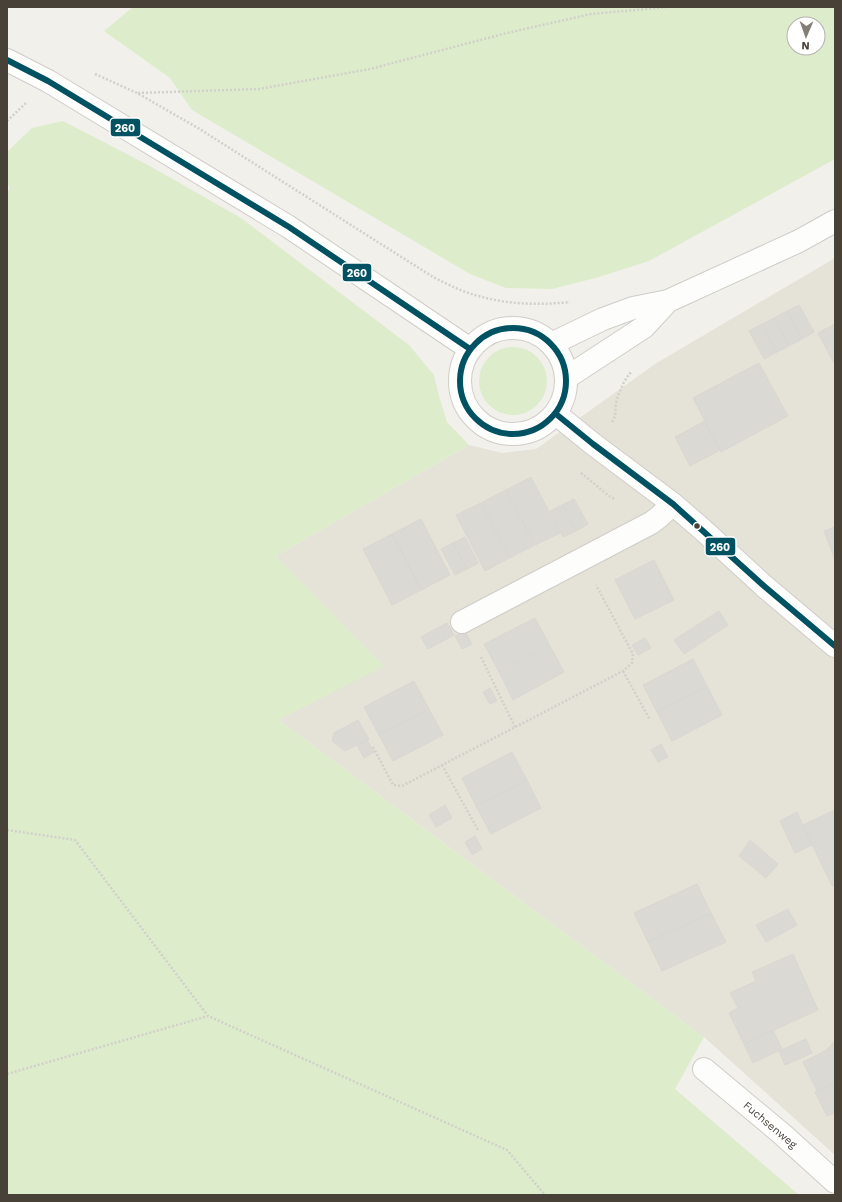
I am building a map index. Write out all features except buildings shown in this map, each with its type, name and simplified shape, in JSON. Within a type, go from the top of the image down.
[{"type":"street","points":[[7,60],[48,81],[289,227],[470,349]]},
{"type":"street","points":[[551,344],[603,319],[634,308],[668,301],[799,241],[835,221]]},
{"type":"street","points":[[566,378],[644,327],[668,301]]},
{"type":"street","points":[[515,328],[532,331],[551,344],[559,354],[566,371],[566,390],[560,407],[549,421],[533,431],[515,435],[497,433],[481,425],[469,413],[461,398],[459,380],[462,364],[470,349],[482,336],[498,329],[515,328]]},
{"type":"street","points":[[556,414],[593,444],[673,504],[704,530],[764,586],[835,646]]},
{"type":"street","points":[[462,622],[659,518],[673,504]]},
{"type":"street","name":"Fuchsenweg","points":[[704,1069],[782,1134],[835,1182]]},
{"type":"path","points":[[137,93],[259,89],[370,69],[507,33],[591,14],[668,7]]},
{"type":"path","points":[[90,71],[137,93],[198,128],[433,277],[463,291],[497,301],[528,305],[574,301]]},
{"type":"path","points":[[593,444],[614,419],[620,389],[627,377],[635,368],[619,344]]},
{"type":"path","points":[[374,747],[393,785],[402,786],[623,671],[632,663],[633,654],[596,584]]},
{"type":"path","points":[[481,657],[515,727]]},
{"type":"path","points":[[623,671],[650,720]]},
{"type":"path","points":[[442,765],[478,830]]},
{"type":"path","points":[[7,830],[75,840],[208,1016],[507,1150],[545,1195]]},
{"type":"path","points":[[7,1074],[208,1016]]},
{"type":"shaded area","points":[[835,258],[835,1155],[704,1037],[279,720],[276,556],[469,445],[502,453],[536,449],[655,364]]},
{"type":"green space","points":[[133,7],[835,7],[835,159],[649,261],[599,277],[552,289],[506,288],[470,274],[192,110],[170,78],[104,31]]},
{"type":"green space","points":[[63,121],[148,165],[241,218],[409,345],[434,375],[447,422],[469,445],[276,556],[384,666],[279,720],[704,1037],[675,1089],[799,1195],[7,1195],[7,192],[10,189],[7,182],[7,152],[32,128]]},
{"type":"green space","points":[[506,347],[520,347],[532,352],[542,362],[547,374],[547,388],[542,400],[532,410],[520,415],[506,415],[494,410],[484,400],[479,388],[479,374],[484,362],[494,352]]},
{"type":"transit line","name":"260","points":[[7,60],[48,81],[289,227],[470,349]]},
{"type":"transit line","name":"260","points":[[513,328],[533,332],[551,343],[562,361],[566,381],[562,401],[551,419],[533,430],[513,434],[493,430],[475,419],[464,401],[460,381],[464,361],[475,343],[493,332],[513,328]]},
{"type":"transit line","name":"260","points":[[556,414],[593,444],[673,504],[764,586],[835,646]]}]
